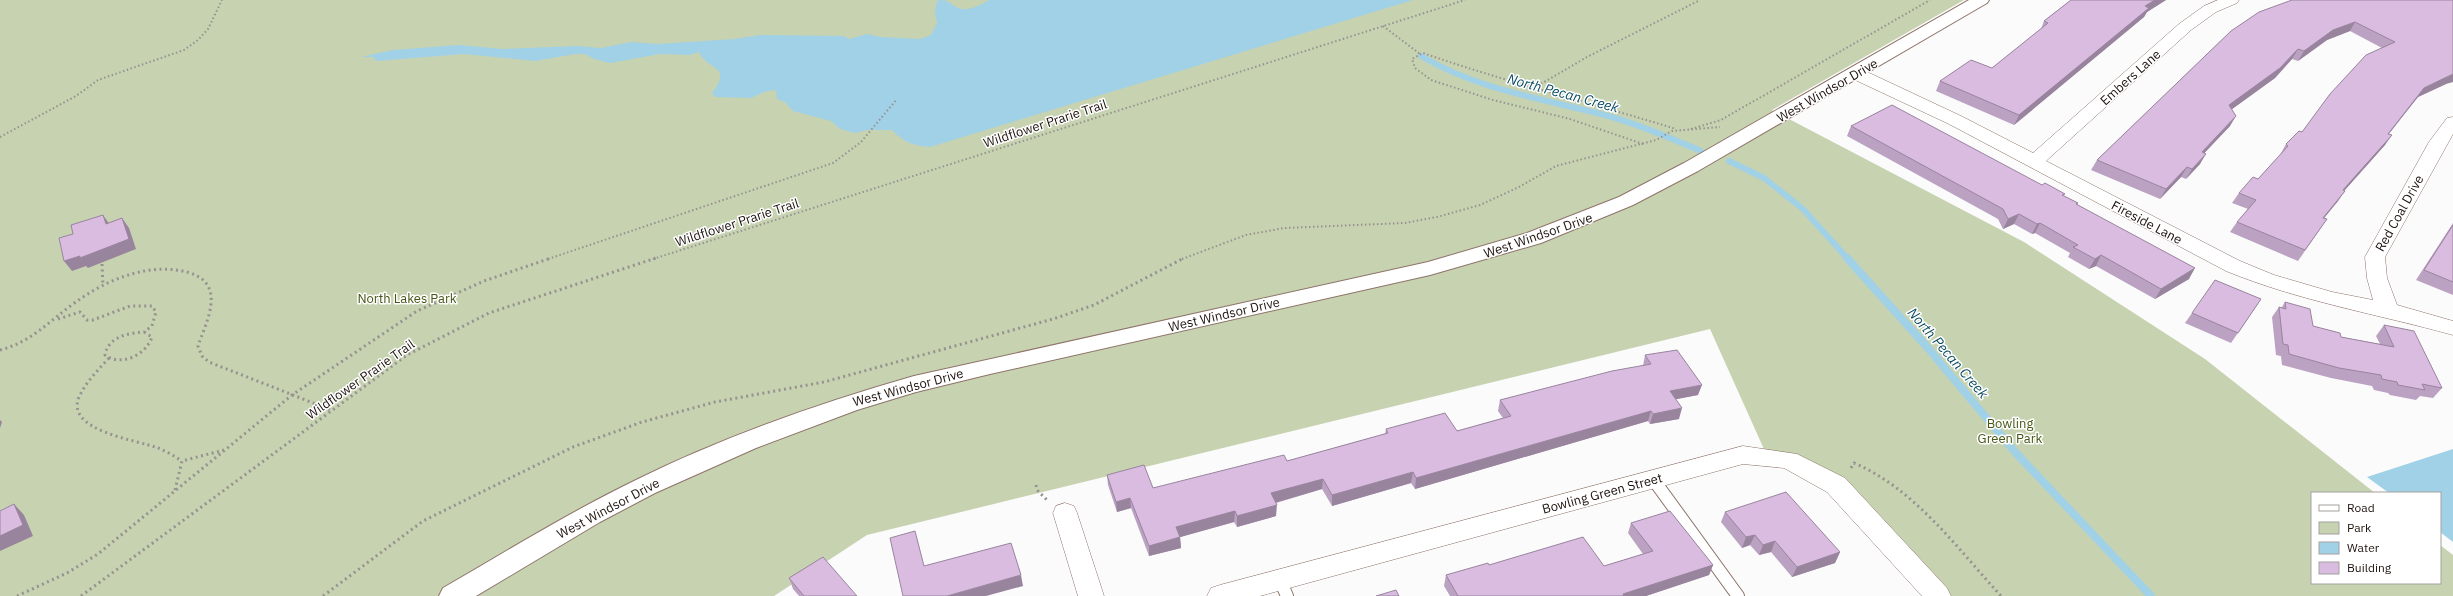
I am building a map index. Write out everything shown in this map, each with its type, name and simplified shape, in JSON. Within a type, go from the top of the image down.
[{"type":"street","name":"West Windsor Drive","points":[[453,596],[591,515],[646,486],[712,456],[801,421],[883,393],[948,376],[1430,268],[1534,238],[1600,213],[1656,186],[1856,74],[1981,0]]},
{"type":"street","name":"Embers Lane","points":[[2034,162],[2185,27],[2210,9],[2231,0]]},
{"type":"street","name":"Fireside Lane","points":[[1856,74],[1932,109],[2233,266],[2266,280],[2330,299],[2388,310],[2453,328]]},
{"type":"street","name":"Red Coal Drive","points":[[2388,310],[2379,291],[2375,272],[2375,257],[2446,144],[2453,122]]},
{"type":"street","name":"Bowling Green Street","points":[[1220,596],[1284,588],[1653,479],[1743,455],[1790,460],[1836,485],[1938,596]]},
{"type":"street","points":[[1065,513],[1091,596]]},
{"type":"lane","points":[[1653,479],[1738,596]]},
{"type":"path","points":[[0,136],[76,96],[98,80],[184,50],[196,43],[211,25],[222,0]]},
{"type":"path","name":"Wildflower Prarie Trail","points":[[81,596],[407,355],[489,313],[847,196],[1465,0]]},
{"type":"path","points":[[1533,88],[1587,57],[1700,0]]},
{"type":"path","points":[[1689,130],[1721,120],[1930,0]]},
{"type":"path","points":[[1382,26],[1420,54]]},
{"type":"path","points":[[1644,144],[1578,122],[1493,100],[1431,80],[1415,68],[1412,59],[1423,53],[1435,55],[1491,77],[1592,103],[1677,130]]},
{"type":"path","points":[[17,596],[67,573],[98,554],[292,395],[417,310],[457,292],[833,163],[855,150],[872,133],[897,99]]},
{"type":"path","points":[[323,596],[423,521],[573,447],[642,422],[715,402],[824,382],[1053,319],[1094,305],[1164,267],[1204,250],[1246,235],[1284,228],[1405,223],[1437,217],[1480,205],[1519,188],[1556,166],[1587,156],[1644,144],[1656,140],[1669,132]]},
{"type":"path","points":[[102,264],[103,286]]},
{"type":"path","points":[[0,350],[34,337],[58,319],[70,307],[103,286],[152,269],[175,268],[199,276],[211,295],[212,306],[198,346],[202,356],[209,362],[331,410]]},
{"type":"path","points":[[58,319],[80,312],[87,320],[93,320],[136,305],[147,304],[152,306],[156,312],[152,326],[144,332],[124,336],[111,343],[105,351],[109,358]]},
{"type":"path","points":[[144,332],[152,337],[151,341],[143,350],[128,358],[109,358],[92,375],[82,390],[78,402],[77,414],[83,422],[93,429],[156,447],[182,461],[225,450]]},
{"type":"path","points":[[175,490],[182,461]]},
{"type":"path","points":[[1836,485],[1854,463],[1865,466],[1916,503],[2001,596]]},
{"type":"green space","name":"North Lakes Park","points":[[0,0],[1964,0],[1772,110],[2024,242],[2205,359],[2374,492],[2311,492],[2311,584],[2441,584],[2441,546],[2453,555],[2453,596],[1936,596],[1836,485],[1768,458],[1710,329],[867,535],[774,596],[0,596]]},
{"type":"water","points":[[944,0],[958,8],[966,9],[989,0],[1413,0],[930,147],[909,143],[900,138],[892,130],[867,130],[855,133],[840,129],[831,121],[793,111],[785,102],[777,99],[776,90],[767,91],[751,98],[715,97],[712,93],[718,84],[720,77],[719,72],[702,58],[699,52],[690,55],[660,54],[610,63],[594,59],[585,54],[575,54],[535,61],[464,54],[376,61],[373,57],[361,57],[393,50],[459,45],[503,49],[577,46],[601,48],[631,42],[657,44],[735,39],[760,35],[844,36],[849,39],[867,34],[881,37],[920,39],[931,35],[937,23],[935,12],[937,1]]},
{"type":"water","points":[[2453,449],[2453,542],[2441,533],[2441,492],[2388,492],[2367,477]]},
{"type":"building","points":[[2071,0],[2155,0],[2145,6],[2149,8],[2019,115],[1940,81],[1971,60],[1992,68],[2048,23],[2044,21]]},
{"type":"building","points":[[2292,0],[2453,0],[2453,74],[2424,88],[2388,134],[2392,135],[2343,190],[2345,191],[2323,218],[2327,219],[2305,250],[2237,222],[2256,200],[2239,193],[2253,177],[2258,179],[2288,146],[2286,144],[2299,131],[2302,132],[2330,94],[2366,55],[2395,42],[2355,22],[2333,30],[2304,51],[2298,49],[2280,68],[2229,105],[2236,116],[2202,152],[2206,154],[2192,169],[2187,167],[2166,189],[2097,160],[2231,31],[2259,12]]},
{"type":"building","points":[[1892,105],[2042,185],[2045,183],[2065,194],[2062,195],[2078,203],[2076,204],[2195,268],[2161,289],[2101,255],[2095,259],[2073,247],[2078,245],[2040,223],[2037,224],[2019,214],[2008,219],[2003,209],[1851,126]]},
{"type":"building","points":[[103,215],[106,224],[122,218],[129,239],[80,258],[80,256],[64,261],[59,238],[73,234],[71,225]]},
{"type":"building","points":[[2453,225],[2453,282],[2424,270]]},
{"type":"building","points":[[2215,280],[2261,299],[2238,333],[2192,313]]},
{"type":"building","points":[[2285,302],[2310,309],[2313,326],[2340,333],[2341,337],[2394,347],[2384,325],[2414,331],[2442,388],[2422,384],[2425,390],[2398,385],[2397,382],[2382,379],[2381,375],[2339,368],[2289,354],[2288,345],[2283,344],[2279,307],[2286,309]]},
{"type":"building","points":[[1677,350],[1702,385],[1670,391],[1682,408],[1653,414],[1651,411],[1416,478],[1413,472],[1332,495],[1323,479],[1271,493],[1277,505],[1237,516],[1235,511],[1176,527],[1180,537],[1149,546],[1130,498],[1116,502],[1107,475],[1144,465],[1153,488],[1284,455],[1287,461],[1388,433],[1386,429],[1445,413],[1457,431],[1511,416],[1500,400],[1612,371],[1651,364],[1645,355]]},
{"type":"building","points":[[1786,492],[1840,552],[1797,567],[1775,541],[1763,545],[1755,535],[1746,537],[1725,512]]},
{"type":"building","points":[[14,504],[23,525],[0,536],[0,511]]},
{"type":"building","points":[[1670,511],[1713,565],[1623,594],[1624,596],[1458,596],[1446,575],[1488,563],[1489,565],[1583,537],[1604,566],[1653,551],[1631,523]]},
{"type":"building","points":[[915,531],[924,566],[1011,543],[1021,575],[947,596],[903,596],[890,538]]},
{"type":"building","points":[[823,557],[857,596],[804,596],[789,578]]},
{"type":"building","points":[[1396,590],[1399,596],[1376,596]]},
{"type":"waterway","name":"North Pecan Creek","points":[[1421,56],[1464,77],[1486,85],[1601,114],[1651,131],[1701,151]]},
{"type":"waterway","name":"North Pecan Creek","points":[[1729,161],[1764,178],[1803,209],[1848,259]]},
{"type":"waterway","name":"North Pecan Creek","points":[[1847,258],[1927,347],[2015,452],[2151,596]]},
{"type":"park label","name":"Bowling Green Park","points":[[2010,430]]}]
